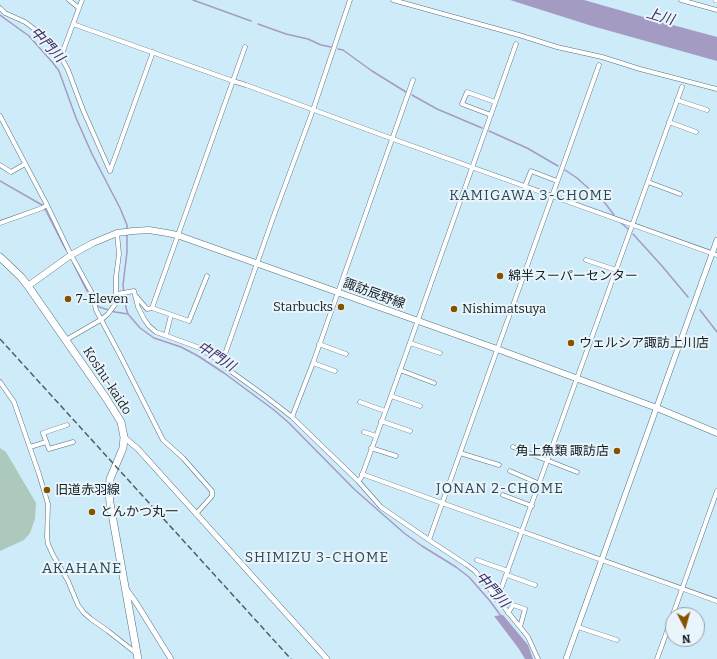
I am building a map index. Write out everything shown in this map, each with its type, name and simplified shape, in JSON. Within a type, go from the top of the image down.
[{"type":"highway","name":"Koshu-kaido","points":[[0,257],[21,277],[28,286],[121,422],[124,437],[123,448],[110,479],[109,490],[110,503],[138,656]]},
{"type":"main road","name":"諏訪辰野線","points":[[28,286],[72,255],[93,243],[118,233],[149,230],[167,232],[497,349],[657,408],[717,433]]},
{"type":"street","points":[[69,0],[79,8]]},
{"type":"street","points":[[60,55],[63,51],[82,0]]},
{"type":"street","points":[[221,362],[313,110],[350,0]]},
{"type":"street","points":[[393,0],[520,35],[557,47],[602,57],[640,70],[717,89]]},
{"type":"street","points":[[681,0],[717,10]]},
{"type":"street","points":[[0,8],[5,13],[25,22],[37,31],[60,55],[68,70],[83,110],[110,171],[153,52]]},
{"type":"street","points":[[73,24],[715,254]]},
{"type":"street","points":[[358,481],[361,478],[391,396],[516,44]]},
{"type":"street","points":[[152,308],[245,47]]},
{"type":"street","points":[[429,540],[599,65]]},
{"type":"street","points":[[292,417],[313,363],[413,80]]},
{"type":"street","points":[[497,600],[682,87]]},
{"type":"street","points":[[491,115],[462,104],[467,92],[495,102]]},
{"type":"street","points":[[677,100],[708,110]]},
{"type":"street","points":[[1,118],[45,206],[93,295],[96,310],[102,319],[163,440],[183,458],[212,491],[212,496],[196,514]]},
{"type":"street","points":[[669,122],[696,132]]},
{"type":"street","points":[[0,165],[11,172],[25,164]]},
{"type":"street","points":[[525,186],[531,171],[557,180]]},
{"type":"street","points":[[648,182],[680,194]]},
{"type":"street","points":[[0,223],[45,206]]},
{"type":"street","points":[[66,340],[102,319],[109,313],[116,303],[118,294],[116,277],[119,254],[118,233]]},
{"type":"street","points":[[566,659],[657,408],[715,254],[717,240]]},
{"type":"street","points":[[586,260],[616,270]]},
{"type":"street","points":[[133,293],[147,309],[152,308],[189,321],[206,276]]},
{"type":"street","points":[[118,294],[133,293]]},
{"type":"street","points":[[133,293],[144,318],[149,326],[156,332],[200,348],[221,362],[229,370],[266,396],[292,417],[358,481],[381,507],[475,571],[528,637],[538,659]]},
{"type":"street","points":[[166,335],[171,315]]},
{"type":"street","points":[[410,343],[440,353]]},
{"type":"street","points":[[319,344],[346,354]]},
{"type":"street","points":[[313,363],[335,371]]},
{"type":"street","points":[[400,370],[434,383]]},
{"type":"street","points":[[0,382],[14,402],[48,504],[48,544],[68,581],[78,605],[91,619],[108,630],[138,656]]},
{"type":"street","points":[[391,396],[420,406]]},
{"type":"street","points":[[360,402],[385,411]]},
{"type":"street","points":[[381,421],[410,431]]},
{"type":"street","points":[[68,425],[43,433],[49,449],[73,442]]},
{"type":"street","points":[[364,432],[376,436]]},
{"type":"street","points":[[124,437],[138,449],[327,659]]},
{"type":"street","points":[[30,447],[46,442]]},
{"type":"street","points":[[513,447],[577,472]]},
{"type":"street","points":[[371,448],[396,456]]},
{"type":"street","points":[[460,453],[499,465]]},
{"type":"street","points":[[510,471],[540,484]]},
{"type":"street","points":[[362,474],[717,601]]},
{"type":"street","points":[[657,659],[717,491]]},
{"type":"street","points":[[503,495],[532,506]]},
{"type":"street","points":[[477,560],[536,585]]},
{"type":"street","points":[[125,588],[135,601],[171,659]]},
{"type":"street","points":[[508,613],[513,605],[525,609],[520,627]]},
{"type":"street","points":[[578,627],[617,640]]},
{"type":"green space","points":[[0,448],[6,452],[36,503],[35,519],[30,533],[24,540],[0,551]]},
{"type":"shaded area","points":[[510,0],[584,0],[717,37],[717,61],[592,26]]},
{"type":"shaded area","points":[[503,615],[528,645],[533,659],[525,659],[494,616]]},
{"type":"waterway","points":[[193,0],[251,21]]},
{"type":"waterway","name":"中門川","points":[[0,15],[29,36],[59,71],[76,118],[92,154],[120,208],[127,225],[127,230]]},
{"type":"waterway","points":[[258,24],[331,47]]},
{"type":"waterway","points":[[338,49],[343,50],[372,71],[406,92]]},
{"type":"waterway","points":[[412,95],[437,109],[482,128]]},
{"type":"waterway","points":[[489,131],[527,148],[558,166]]},
{"type":"waterway","points":[[565,170],[577,178],[605,203],[614,215]]},
{"type":"waterway","points":[[0,181],[42,205],[66,250]]},
{"type":"waterway","points":[[620,222],[628,229]]},
{"type":"waterway","name":"中門川","points":[[127,234],[127,252],[123,285],[126,308],[128,314],[140,328],[154,338],[181,347],[198,356],[224,373],[274,410],[289,423],[354,489],[404,533],[469,577],[501,616]]},
{"type":"waterway","points":[[633,234],[688,297]]},
{"type":"waterway","points":[[73,263],[93,302]]},
{"type":"waterway","points":[[96,304],[99,307],[128,314]]},
{"type":"waterway","points":[[700,310],[717,332]]},
{"type":"railway","points":[[0,339],[291,659]]},
{"type":"place","name":"綿半スーパーセンター","points":[[500,276]]},
{"type":"place","name":"7-Eleven","points":[[68,299]]},
{"type":"place","name":"Starbucks","points":[[341,307]]},
{"type":"place","name":"Nishimatsuya","points":[[454,309]]},
{"type":"place","name":"ウェルシア諏訪上川店","points":[[571,343]]},
{"type":"place","name":"角上魚類 諏訪店","points":[[617,451]]},
{"type":"place","name":"旧道赤羽線","points":[[47,490]]},
{"type":"place","name":"とんかつ丸一","points":[[92,512]]},
{"type":"district","name":"KAMIGAWA 3-CHOME","points":[[531,196]]},
{"type":"district","name":"JONAN 2-CHOME","points":[[500,489]]},
{"type":"district","name":"SHIMIZU 3-CHOME","points":[[317,558]]},
{"type":"district","name":"AKAHANE","points":[[82,569]]},
{"type":"water label","name":"上川","points":[[660,17]]}]
